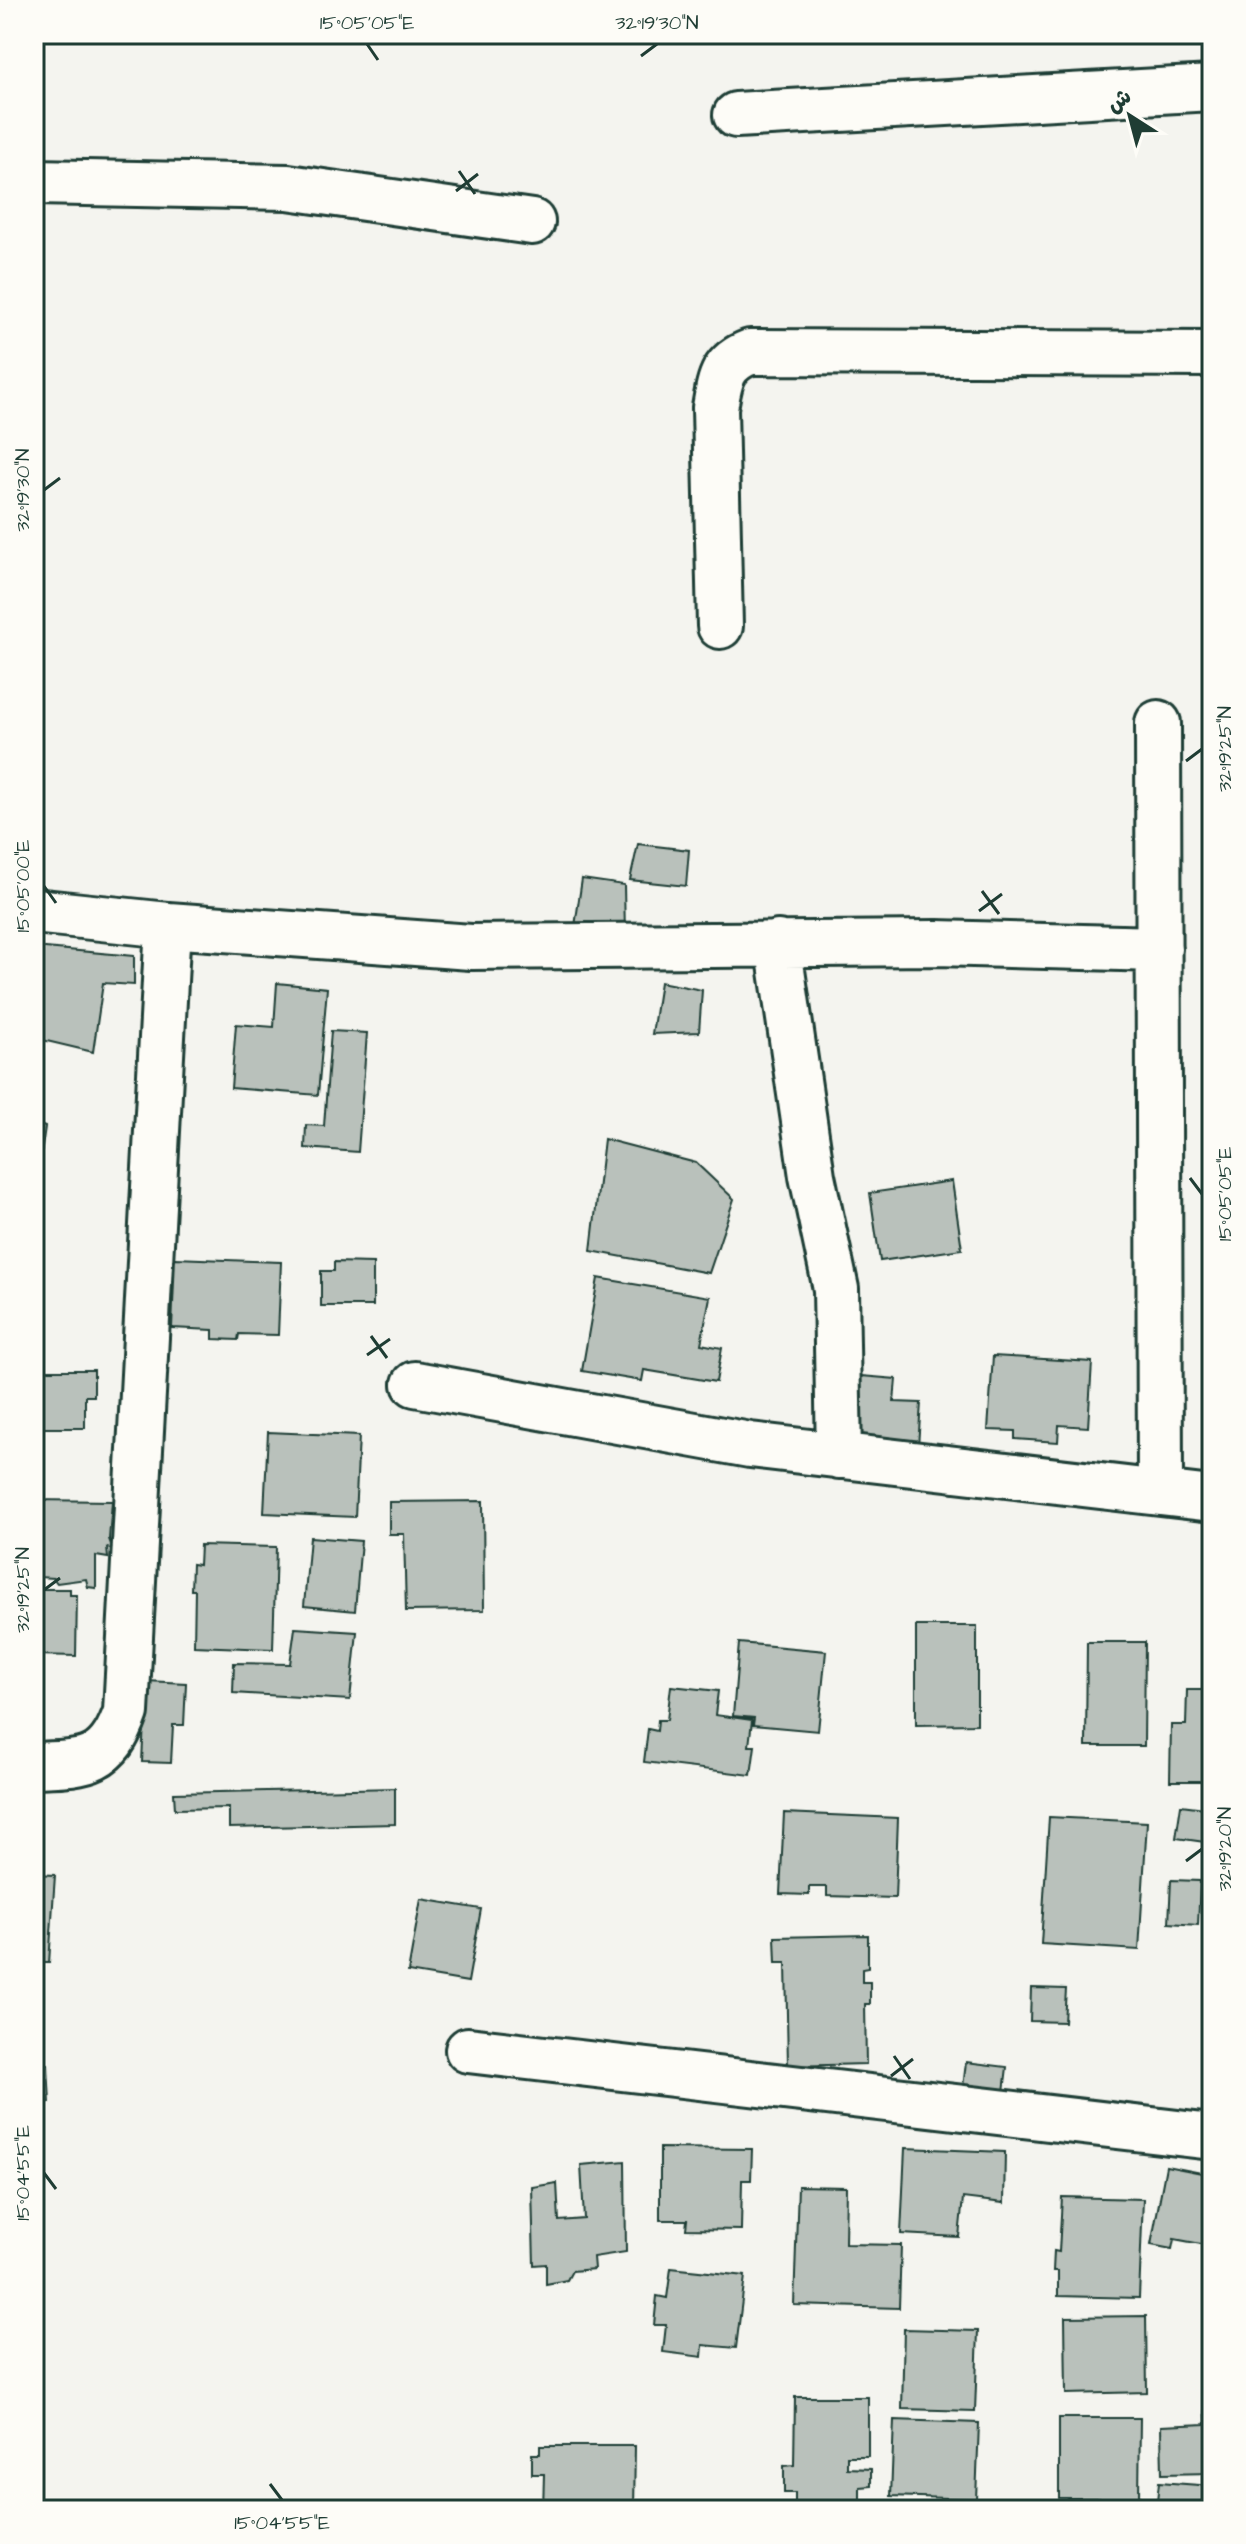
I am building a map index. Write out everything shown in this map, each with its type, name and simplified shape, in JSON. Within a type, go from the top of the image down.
[{"type":"street","points":[[736,115],[1212,88]]},
{"type":"street","points":[[34,182],[288,187],[532,222]]},
{"type":"street","points":[[720,626],[715,408],[722,373],[736,357],[750,352],[1212,354]]},
{"type":"street","points":[[1158,723],[1160,1492]]},
{"type":"street","points":[[34,911],[168,925],[471,947],[778,943],[1159,949]]},
{"type":"street","points":[[34,1765],[80,1763],[101,1754],[117,1740],[126,1712],[168,925]]},
{"type":"street","points":[[778,943],[807,1145],[836,1289],[839,1456]]},
{"type":"street","points":[[415,1384],[750,1445],[1212,1499]]},
{"type":"street","points":[[468,2050],[1212,2137]]},
{"type":"building","points":[[638,844],[689,850],[686,886],[630,880]]},
{"type":"building","points":[[582,879],[624,885],[625,934],[575,926]]},
{"type":"building","points":[[34,947],[134,956],[134,985],[103,983],[93,1052],[34,1038]]},
{"type":"building","points":[[660,982],[702,990],[699,1032],[652,1034]]},
{"type":"building","points":[[277,983],[327,988],[318,1095],[231,1088],[236,1024],[274,1027]]},
{"type":"building","points":[[331,1031],[367,1033],[358,1152],[305,1148],[306,1125],[324,1126]]},
{"type":"building","points":[[34,1123],[45,1127],[39,1169],[34,1169]]},
{"type":"building","points":[[604,1139],[696,1163],[734,1199],[709,1273],[591,1251]]},
{"type":"building","points":[[952,1181],[962,1249],[880,1261],[870,1193]]},
{"type":"building","points":[[175,1258],[281,1262],[278,1335],[239,1334],[238,1340],[213,1339],[213,1330],[172,1328]]},
{"type":"building","points":[[334,1262],[373,1263],[373,1306],[321,1306],[321,1271],[334,1271]]},
{"type":"building","points":[[598,1278],[710,1297],[701,1344],[722,1348],[716,1382],[644,1370],[642,1381],[582,1371]]},
{"type":"building","points":[[993,1356],[1092,1362],[1088,1427],[1059,1425],[1058,1442],[1015,1439],[1015,1431],[988,1430]]},
{"type":"building","points":[[34,1370],[94,1370],[94,1396],[85,1396],[85,1428],[35,1428],[34,1442]]},
{"type":"building","points":[[861,1376],[896,1379],[894,1402],[921,1403],[918,1446],[856,1442]]},
{"type":"building","points":[[268,1432],[359,1436],[355,1517],[264,1513]]},
{"type":"building","points":[[34,1500],[112,1501],[109,1539],[113,1550],[107,1548],[108,1558],[96,1556],[96,1588],[88,1587],[86,1579],[57,1583],[53,1578],[39,1577],[42,1586],[34,1585]]},
{"type":"building","points":[[483,1501],[484,1610],[406,1611],[404,1534],[389,1534],[389,1502]]},
{"type":"building","points":[[310,1537],[361,1541],[355,1611],[304,1606]]},
{"type":"building","points":[[200,1545],[276,1547],[273,1649],[194,1646],[192,1564],[199,1565]]},
{"type":"building","points":[[34,1589],[70,1589],[70,1595],[77,1595],[76,1656],[34,1655]]},
{"type":"building","points":[[916,1626],[977,1626],[977,1724],[916,1725]]},
{"type":"building","points":[[295,1628],[357,1632],[350,1700],[233,1693],[234,1663],[290,1664]]},
{"type":"building","points":[[1087,1642],[1145,1642],[1144,1746],[1086,1746]]},
{"type":"building","points":[[739,1643],[826,1651],[818,1731],[753,1725],[754,1718],[733,1716]]},
{"type":"building","points":[[146,1681],[186,1683],[184,1725],[173,1725],[171,1763],[142,1762]]},
{"type":"building","points":[[671,1686],[718,1691],[715,1715],[752,1720],[749,1746],[755,1746],[751,1775],[644,1762],[648,1729],[657,1731],[658,1720],[667,1720]]},
{"type":"building","points":[[1187,1690],[1212,1690],[1212,1781],[1170,1781],[1171,1725],[1186,1725]]},
{"type":"building","points":[[395,1788],[395,1824],[229,1828],[229,1808],[175,1809],[174,1793]]},
{"type":"building","points":[[1181,1805],[1212,1809],[1212,1843],[1176,1838]]},
{"type":"building","points":[[784,1813],[898,1818],[895,1898],[827,1896],[827,1887],[809,1887],[809,1895],[780,1894]]},
{"type":"building","points":[[1049,1817],[1147,1822],[1139,1950],[1041,1944]]},
{"type":"building","points":[[34,1874],[55,1875],[49,1963],[34,1963]]},
{"type":"building","points":[[1171,1880],[1200,1881],[1198,1925],[1169,1923]]},
{"type":"building","points":[[421,1899],[481,1909],[468,1982],[408,1972]]},
{"type":"building","points":[[868,1935],[868,1968],[862,1969],[862,1982],[870,1982],[870,2004],[865,2004],[866,2064],[788,2066],[786,1963],[776,1963],[775,1937]]},
{"type":"building","points":[[1031,1988],[1066,1989],[1064,2022],[1030,2021]]},
{"type":"building","points":[[966,2062],[1007,2067],[1003,2100],[962,2096]]},
{"type":"building","points":[[48,2064],[50,2103],[34,2104],[34,2065]]},
{"type":"building","points":[[660,2148],[752,2149],[751,2180],[742,2180],[741,2230],[686,2229],[687,2220],[660,2220]]},
{"type":"building","points":[[905,2148],[1005,2152],[1004,2203],[963,2198],[959,2237],[901,2234]]},
{"type":"building","points":[[625,2161],[626,2252],[593,2257],[594,2269],[572,2271],[567,2280],[546,2284],[546,2264],[534,2265],[532,2187],[557,2183],[559,2221],[584,2219],[581,2165]]},
{"type":"building","points":[[1166,2166],[1212,2175],[1212,2246],[1174,2239],[1172,2249],[1151,2245]]},
{"type":"building","points":[[798,2186],[846,2187],[845,2244],[901,2245],[899,2308],[794,2305]]},
{"type":"building","points":[[1062,2197],[1143,2199],[1139,2298],[1058,2296],[1058,2271],[1053,2271],[1054,2251],[1059,2252]]},
{"type":"building","points":[[671,2268],[745,2276],[736,2348],[703,2345],[702,2357],[663,2352],[666,2325],[654,2325],[657,2296],[667,2298]]},
{"type":"building","points":[[1146,2316],[1147,2392],[1066,2394],[1065,2317]]},
{"type":"building","points":[[904,2329],[978,2331],[975,2411],[902,2409]]},
{"type":"building","points":[[1205,2391],[1212,2391],[1212,2473],[1162,2474],[1161,2426],[1206,2424]]},
{"type":"building","points":[[795,2397],[868,2397],[868,2456],[847,2456],[847,2468],[871,2469],[871,2486],[860,2487],[860,2510],[795,2510],[795,2493],[784,2493],[784,2466],[794,2465]]},
{"type":"building","points":[[1059,2418],[1140,2418],[1139,2498],[1059,2498]]},
{"type":"building","points":[[894,2420],[979,2423],[976,2499],[891,2496]]},
{"type":"building","points":[[540,2446],[635,2446],[634,2510],[543,2510],[544,2474],[532,2474],[532,2454],[540,2454]]},
{"type":"building","points":[[1159,2482],[1212,2486],[1212,2510],[1156,2510]]}]
